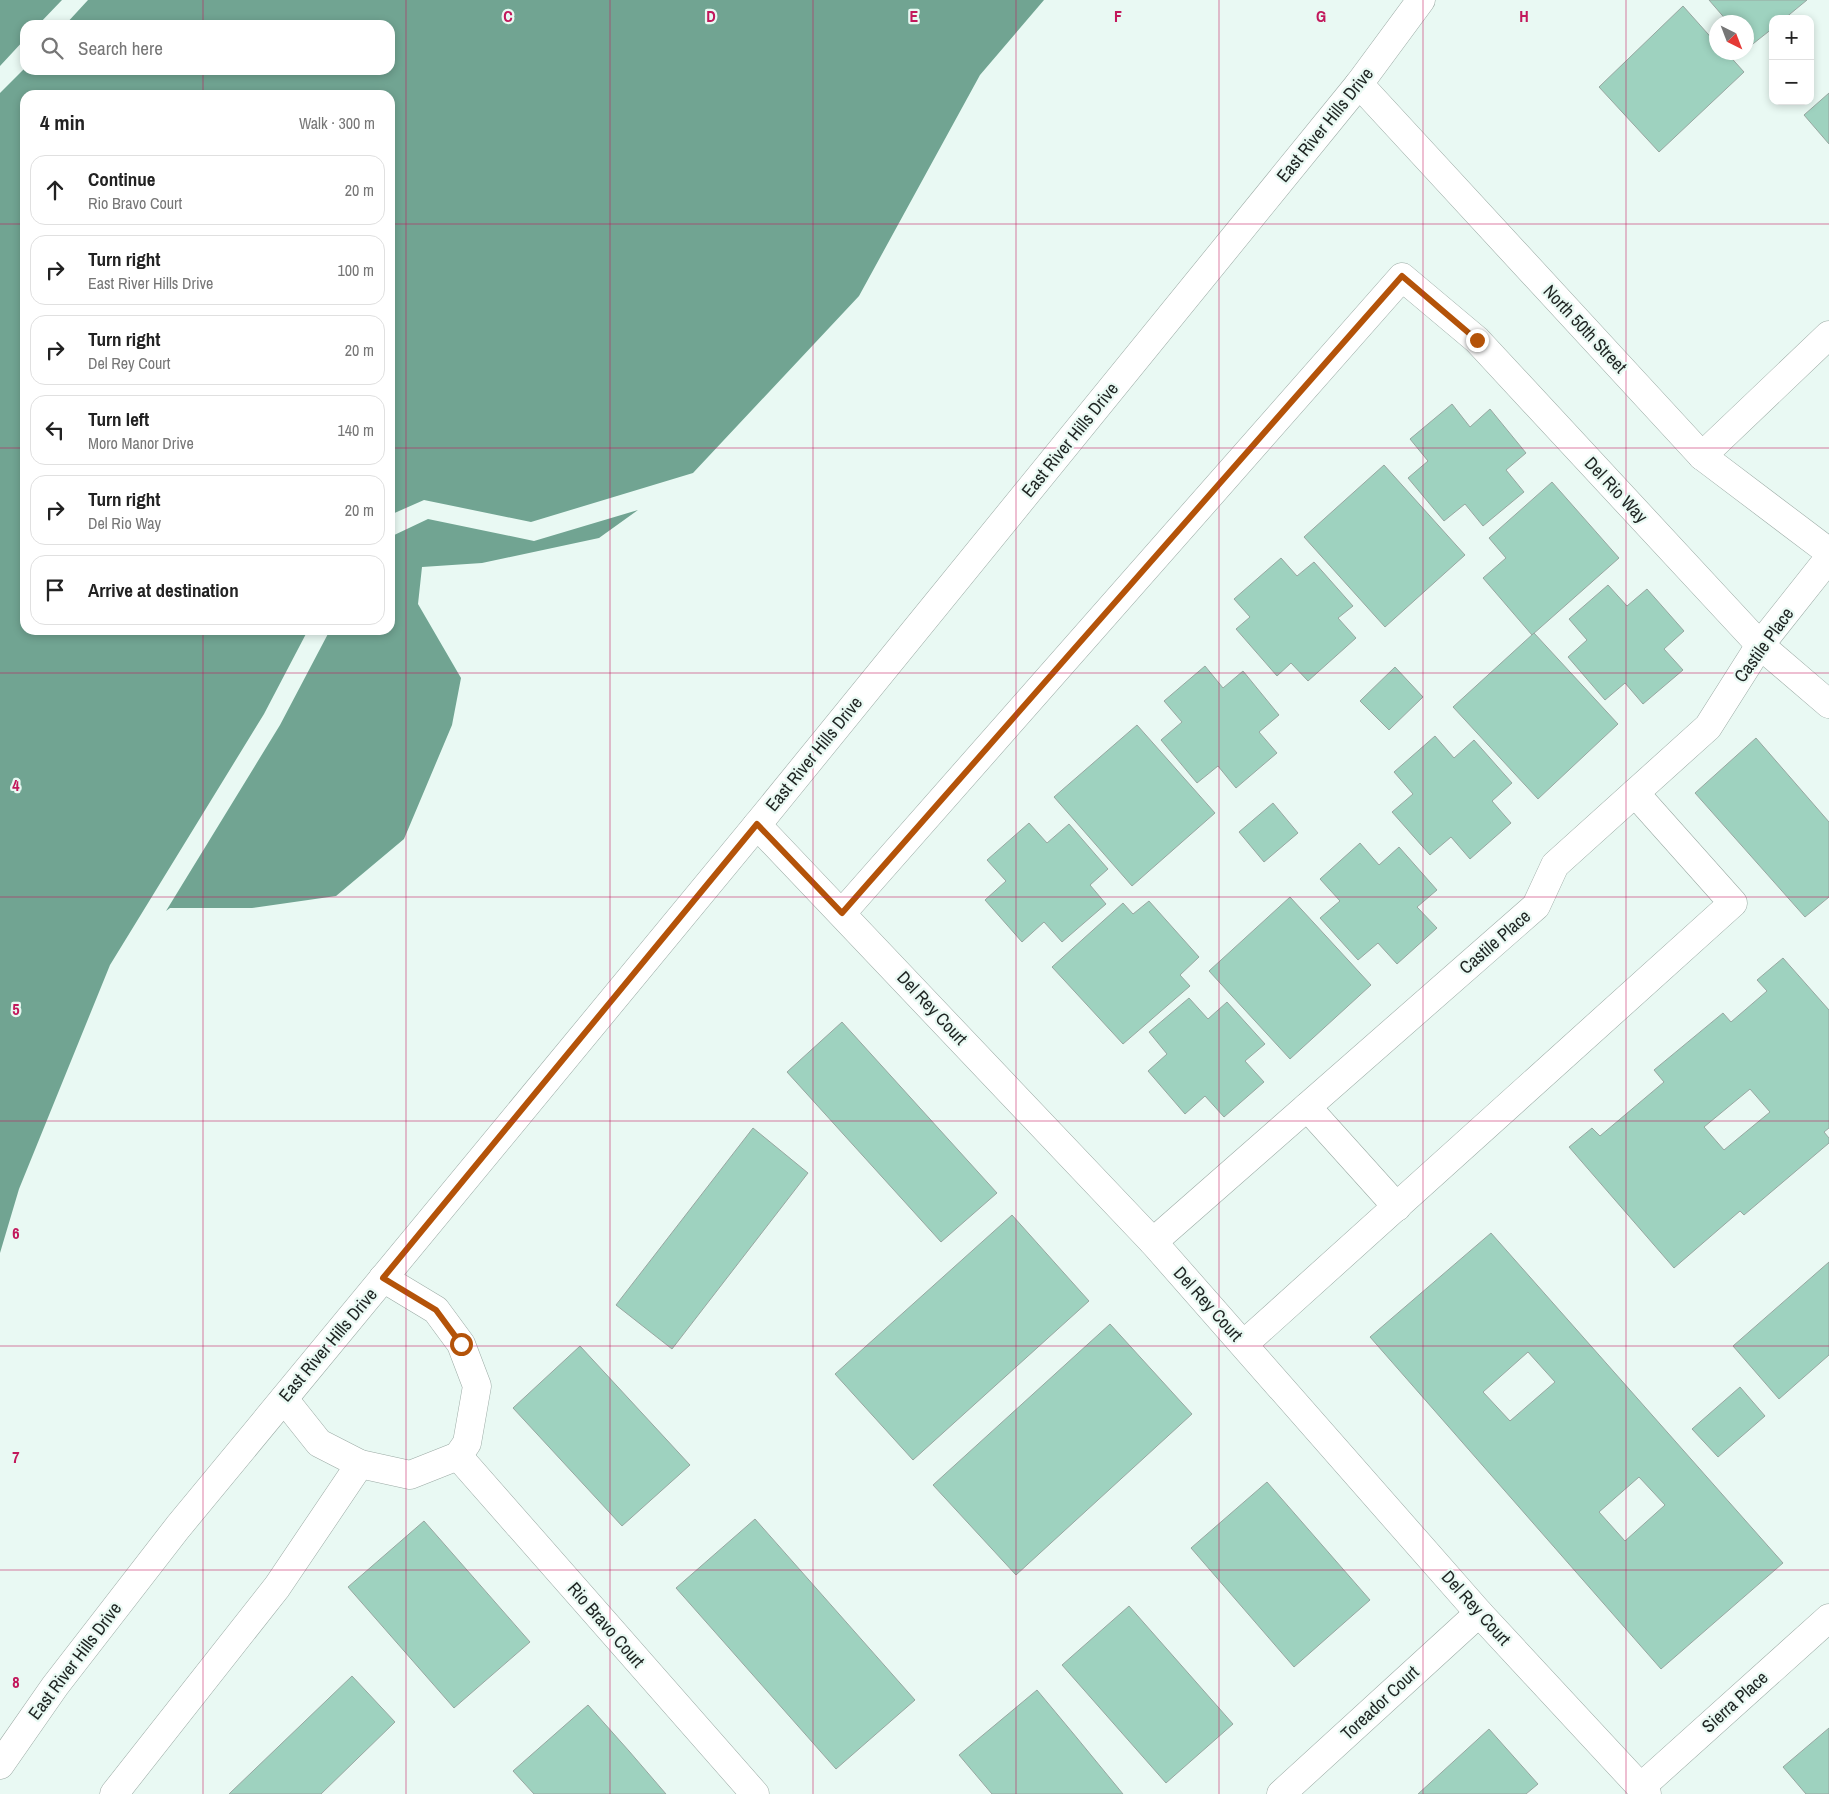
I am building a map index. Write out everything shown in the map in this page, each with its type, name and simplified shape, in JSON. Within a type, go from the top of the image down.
[{"type":"street","name":"East River Hills Drive","points":[[0,1765],[55,1686],[172,1534],[757,824],[1359,84],[1422,0]]},
{"type":"street","name":"North 50th Street","points":[[1359,84],[1702,456],[1829,552]]},
{"type":"street","name":"Del Rio Way","points":[[842,913],[1402,276],[1477,340],[1760,645],[1829,704]]},
{"type":"street","points":[[1702,456],[1829,335]]},
{"type":"street","name":"Castile Place","points":[[1153,1242],[1536,906],[1555,865],[1708,726],[1760,645],[1829,558]]},
{"type":"street","points":[[1244,1344],[1734,903],[1634,793]]},
{"type":"street","name":"Del Rey Court","points":[[757,824],[1153,1242],[1479,1613],[1644,1791]]},
{"type":"street","points":[[1307,1107],[1397,1207]]},
{"type":"street","points":[[284,1399],[319,1442],[360,1464],[410,1476],[458,1456],[467,1443],[477,1386],[461,1344],[436,1310],[383,1278]]},
{"type":"street","name":"Rio Bravo Court","points":[[458,1456],[754,1794]]},
{"type":"street","points":[[114,1794],[277,1587],[360,1464]]},
{"type":"street","name":"Toreador Court","points":[[1281,1794],[1479,1613]]},
{"type":"street","name":"Sierra Place","points":[[1644,1791],[1829,1618]]},
{"type":"shaded area","points":[[0,0],[62,0],[43,20],[20,20],[20,44],[0,66]]},
{"type":"shaded area","points":[[88,0],[1044,0],[980,75],[859,296],[693,473],[531,522],[424,500],[395,513],[395,90],[20,90],[20,635],[305,635],[264,714],[110,965],[19,1189],[0,1253],[0,93],[20,73],[20,75],[395,75],[395,20],[70,20]]},
{"type":"shaded area","points":[[638,510],[599,538],[482,563],[422,567],[418,604],[461,678],[452,725],[404,839],[336,896],[252,908],[170,908],[166,911],[280,725],[327,635],[395,635],[395,535],[428,519],[534,541]]},
{"type":"building","points":[[1709,0],[1807,0],[1789,15],[1769,15],[1769,31],[1754,43],[1754,15],[1722,15]]},
{"type":"building","points":[[1683,6],[1709,35],[1709,60],[1733,60],[1744,72],[1659,152],[1599,87]]},
{"type":"building","points":[[1829,93],[1829,144],[1804,115]]},
{"type":"building","points":[[1452,404],[1470,427],[1490,409],[1526,453],[1506,470],[1524,492],[1483,526],[1465,504],[1444,521],[1408,478],[1428,461],[1410,439]]},
{"type":"building","points":[[1384,465],[1465,555],[1385,627],[1304,537]]},
{"type":"building","points":[[1552,482],[1619,558],[1532,635],[1483,578],[1506,558],[1489,538]]},
{"type":"building","points":[[1281,558],[1297,576],[1314,562],[1353,606],[1338,618],[1356,638],[1308,681],[1291,663],[1277,676],[1236,629],[1250,617],[1234,599]]},
{"type":"building","points":[[1608,585],[1627,606],[1647,589],[1684,631],[1664,649],[1683,670],[1643,704],[1625,683],[1605,700],[1568,657],[1587,640],[1569,619]]},
{"type":"building","points":[[1534,633],[1618,724],[1538,799],[1453,707]]},
{"type":"building","points":[[1205,666],[1223,688],[1243,671],[1279,715],[1259,732],[1277,753],[1236,788],[1218,766],[1197,783],[1161,740],[1182,722],[1164,701]]},
{"type":"building","points":[[1395,667],[1423,697],[1389,730],[1360,701]]},
{"type":"building","points":[[1137,725],[1215,813],[1132,886],[1054,797]]},
{"type":"building","points":[[1435,736],[1454,758],[1474,740],[1512,783],[1492,801],[1511,823],[1470,859],[1451,837],[1430,855],[1392,812],[1413,794],[1394,772]]},
{"type":"building","points":[[1756,738],[1829,822],[1829,897],[1805,917],[1695,793]]},
{"type":"building","points":[[1273,803],[1298,833],[1264,862],[1239,832]]},
{"type":"building","points":[[1029,823],[1047,843],[1069,824],[1108,869],[1090,885],[1106,904],[1062,942],[1044,922],[1022,942],[985,900],[1006,881],[987,860]]},
{"type":"building","points":[[1360,843],[1379,865],[1399,847],[1437,890],[1417,907],[1437,928],[1397,964],[1378,943],[1358,960],[1320,918],[1340,901],[1320,879]]},
{"type":"building","points":[[1290,897],[1371,985],[1290,1059],[1209,971]]},
{"type":"building","points":[[1149,901],[1199,957],[1180,975],[1190,986],[1123,1044],[1052,967],[1123,903],[1133,914]]},
{"type":"building","points":[[1783,958],[1829,1010],[1829,1128],[1824,1132],[1829,1138],[1829,1143],[1744,1215],[1740,1211],[1674,1268],[1569,1147],[1592,1128],[1600,1136],[1664,1082],[1654,1070],[1723,1013],[1731,1022],[1767,991],[1757,980]],"holes":[[[1750,1089],[1770,1112],[1724,1150],[1704,1127]]]},
{"type":"building","points":[[1189,998],[1208,1019],[1227,1002],[1265,1044],[1245,1061],[1264,1082],[1224,1117],[1205,1096],[1185,1114],[1148,1071],[1167,1054],[1149,1032]]},
{"type":"building","points":[[842,1022],[997,1193],[941,1242],[787,1072]]},
{"type":"building","points":[[753,1128],[808,1173],[672,1349],[616,1305]]},
{"type":"building","points":[[1012,1215],[1089,1301],[913,1460],[835,1374]]},
{"type":"building","points":[[1491,1233],[1783,1563],[1661,1669],[1370,1337]],"holes":[[[1528,1352],[1555,1382],[1510,1421],[1483,1392]],[[1639,1477],[1665,1505],[1625,1541],[1599,1512]]]},
{"type":"building","points":[[1829,1262],[1829,1355],[1779,1399],[1733,1346]]},
{"type":"building","points":[[1110,1324],[1192,1414],[1016,1575],[933,1485]]},
{"type":"building","points":[[580,1346],[690,1465],[622,1526],[513,1408]]},
{"type":"building","points":[[1740,1387],[1765,1416],[1718,1457],[1692,1429]]},
{"type":"building","points":[[1267,1482],[1370,1600],[1294,1667],[1191,1548]]},
{"type":"building","points":[[755,1519],[915,1700],[836,1769],[676,1588]]},
{"type":"building","points":[[424,1521],[530,1642],[454,1708],[348,1587]]},
{"type":"building","points":[[1129,1606],[1233,1724],[1166,1783],[1062,1665]]},
{"type":"building","points":[[352,1676],[395,1722],[321,1794],[229,1794]]},
{"type":"building","points":[[1037,1690],[1123,1794],[992,1794],[959,1755]]},
{"type":"building","points":[[588,1705],[666,1794],[534,1794],[513,1771]]},
{"type":"building","points":[[1829,1728],[1829,1794],[1806,1794],[1783,1767]]},
{"type":"building","points":[[1489,1729],[1538,1784],[1526,1794],[1418,1794]]},
{"type":"route","points":[[461,1344],[436,1310],[383,1278],[757,824],[842,913],[1402,276],[1477,340]]}]
